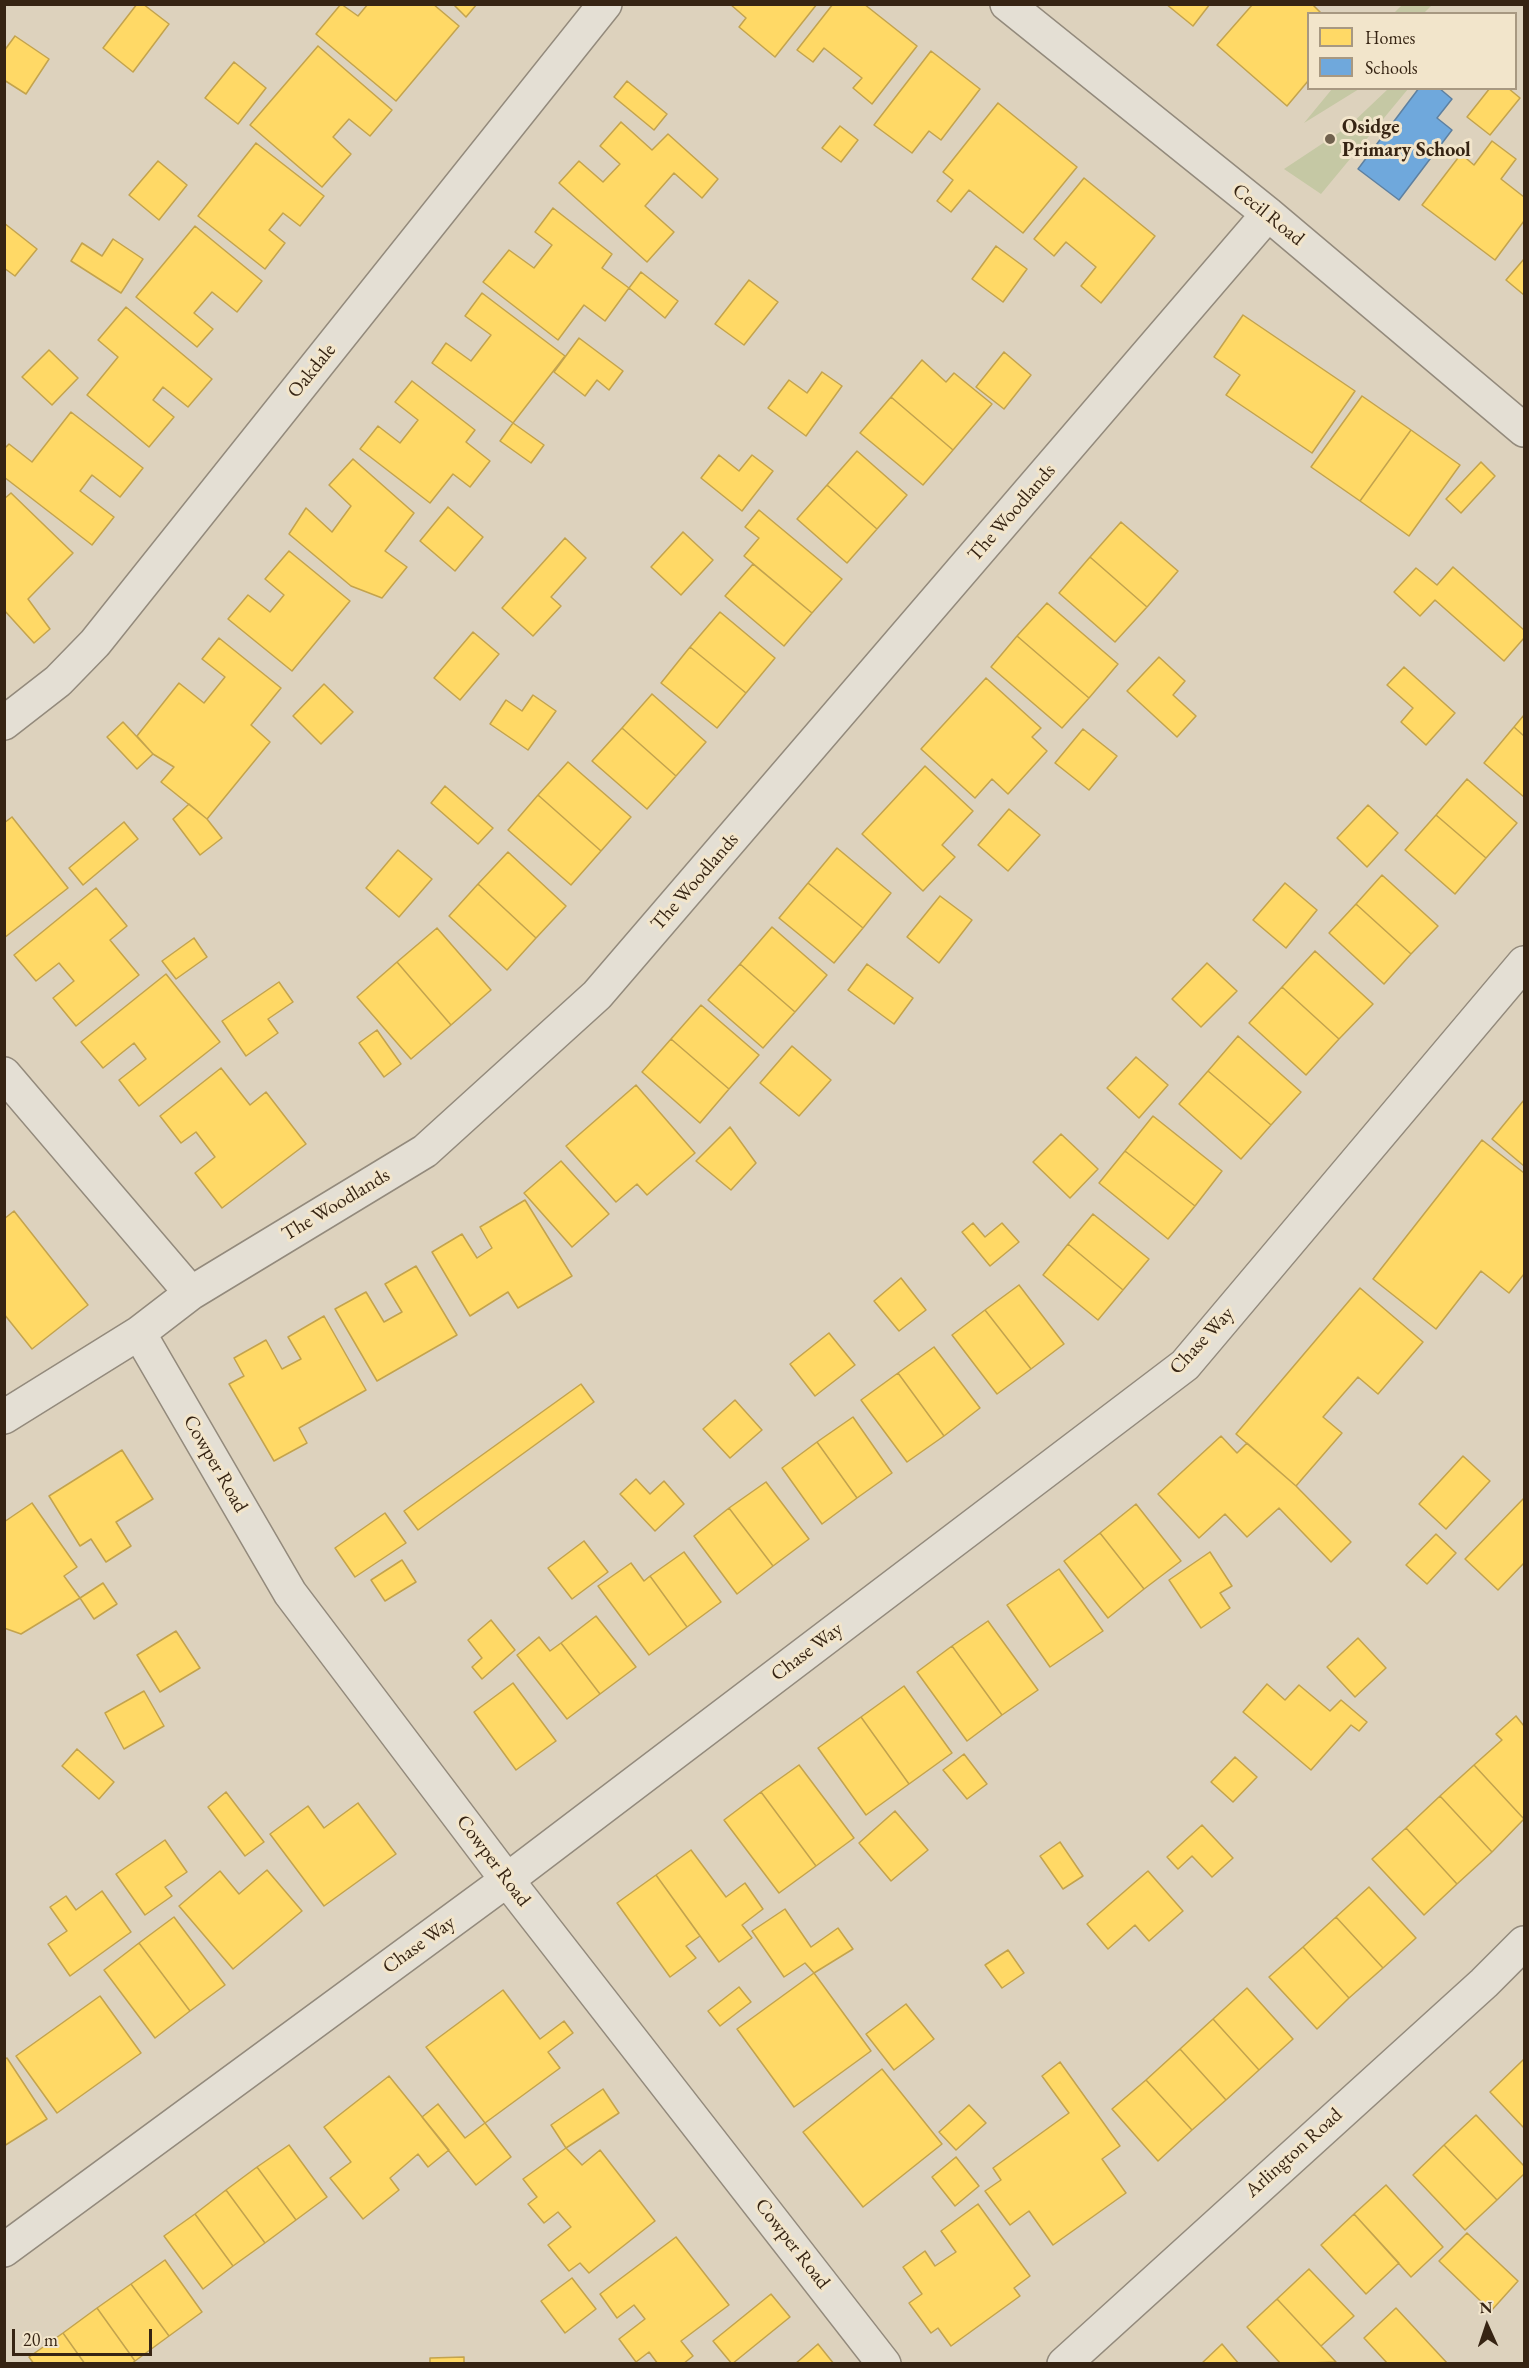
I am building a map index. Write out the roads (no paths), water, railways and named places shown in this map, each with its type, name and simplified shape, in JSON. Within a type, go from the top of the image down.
[{"type":"street","name":"Oakdale","points":[[4,723],[58,681],[95,643],[605,4]]},
{"type":"street","name":"Cecil Road","points":[[1007,4],[1268,214],[1524,430]]},
{"type":"street","name":"The Woodlands","points":[[4,1417],[139,1333],[191,1293],[425,1151],[597,995],[1268,214]]},
{"type":"street","name":"Chase Way","points":[[4,2250],[507,1880],[1185,1365],[1524,963]]},
{"type":"street","points":[[4,1074],[191,1293]]},
{"type":"street","name":"Cowper Road","points":[[139,1333],[290,1593],[507,1880],[884,2364]]},
{"type":"street","name":"Arlington Road","points":[[1064,2364],[1484,1983],[1524,1942]]},
{"type":"place","name":"Osidge Primary School","points":[[1330,139]]}]
